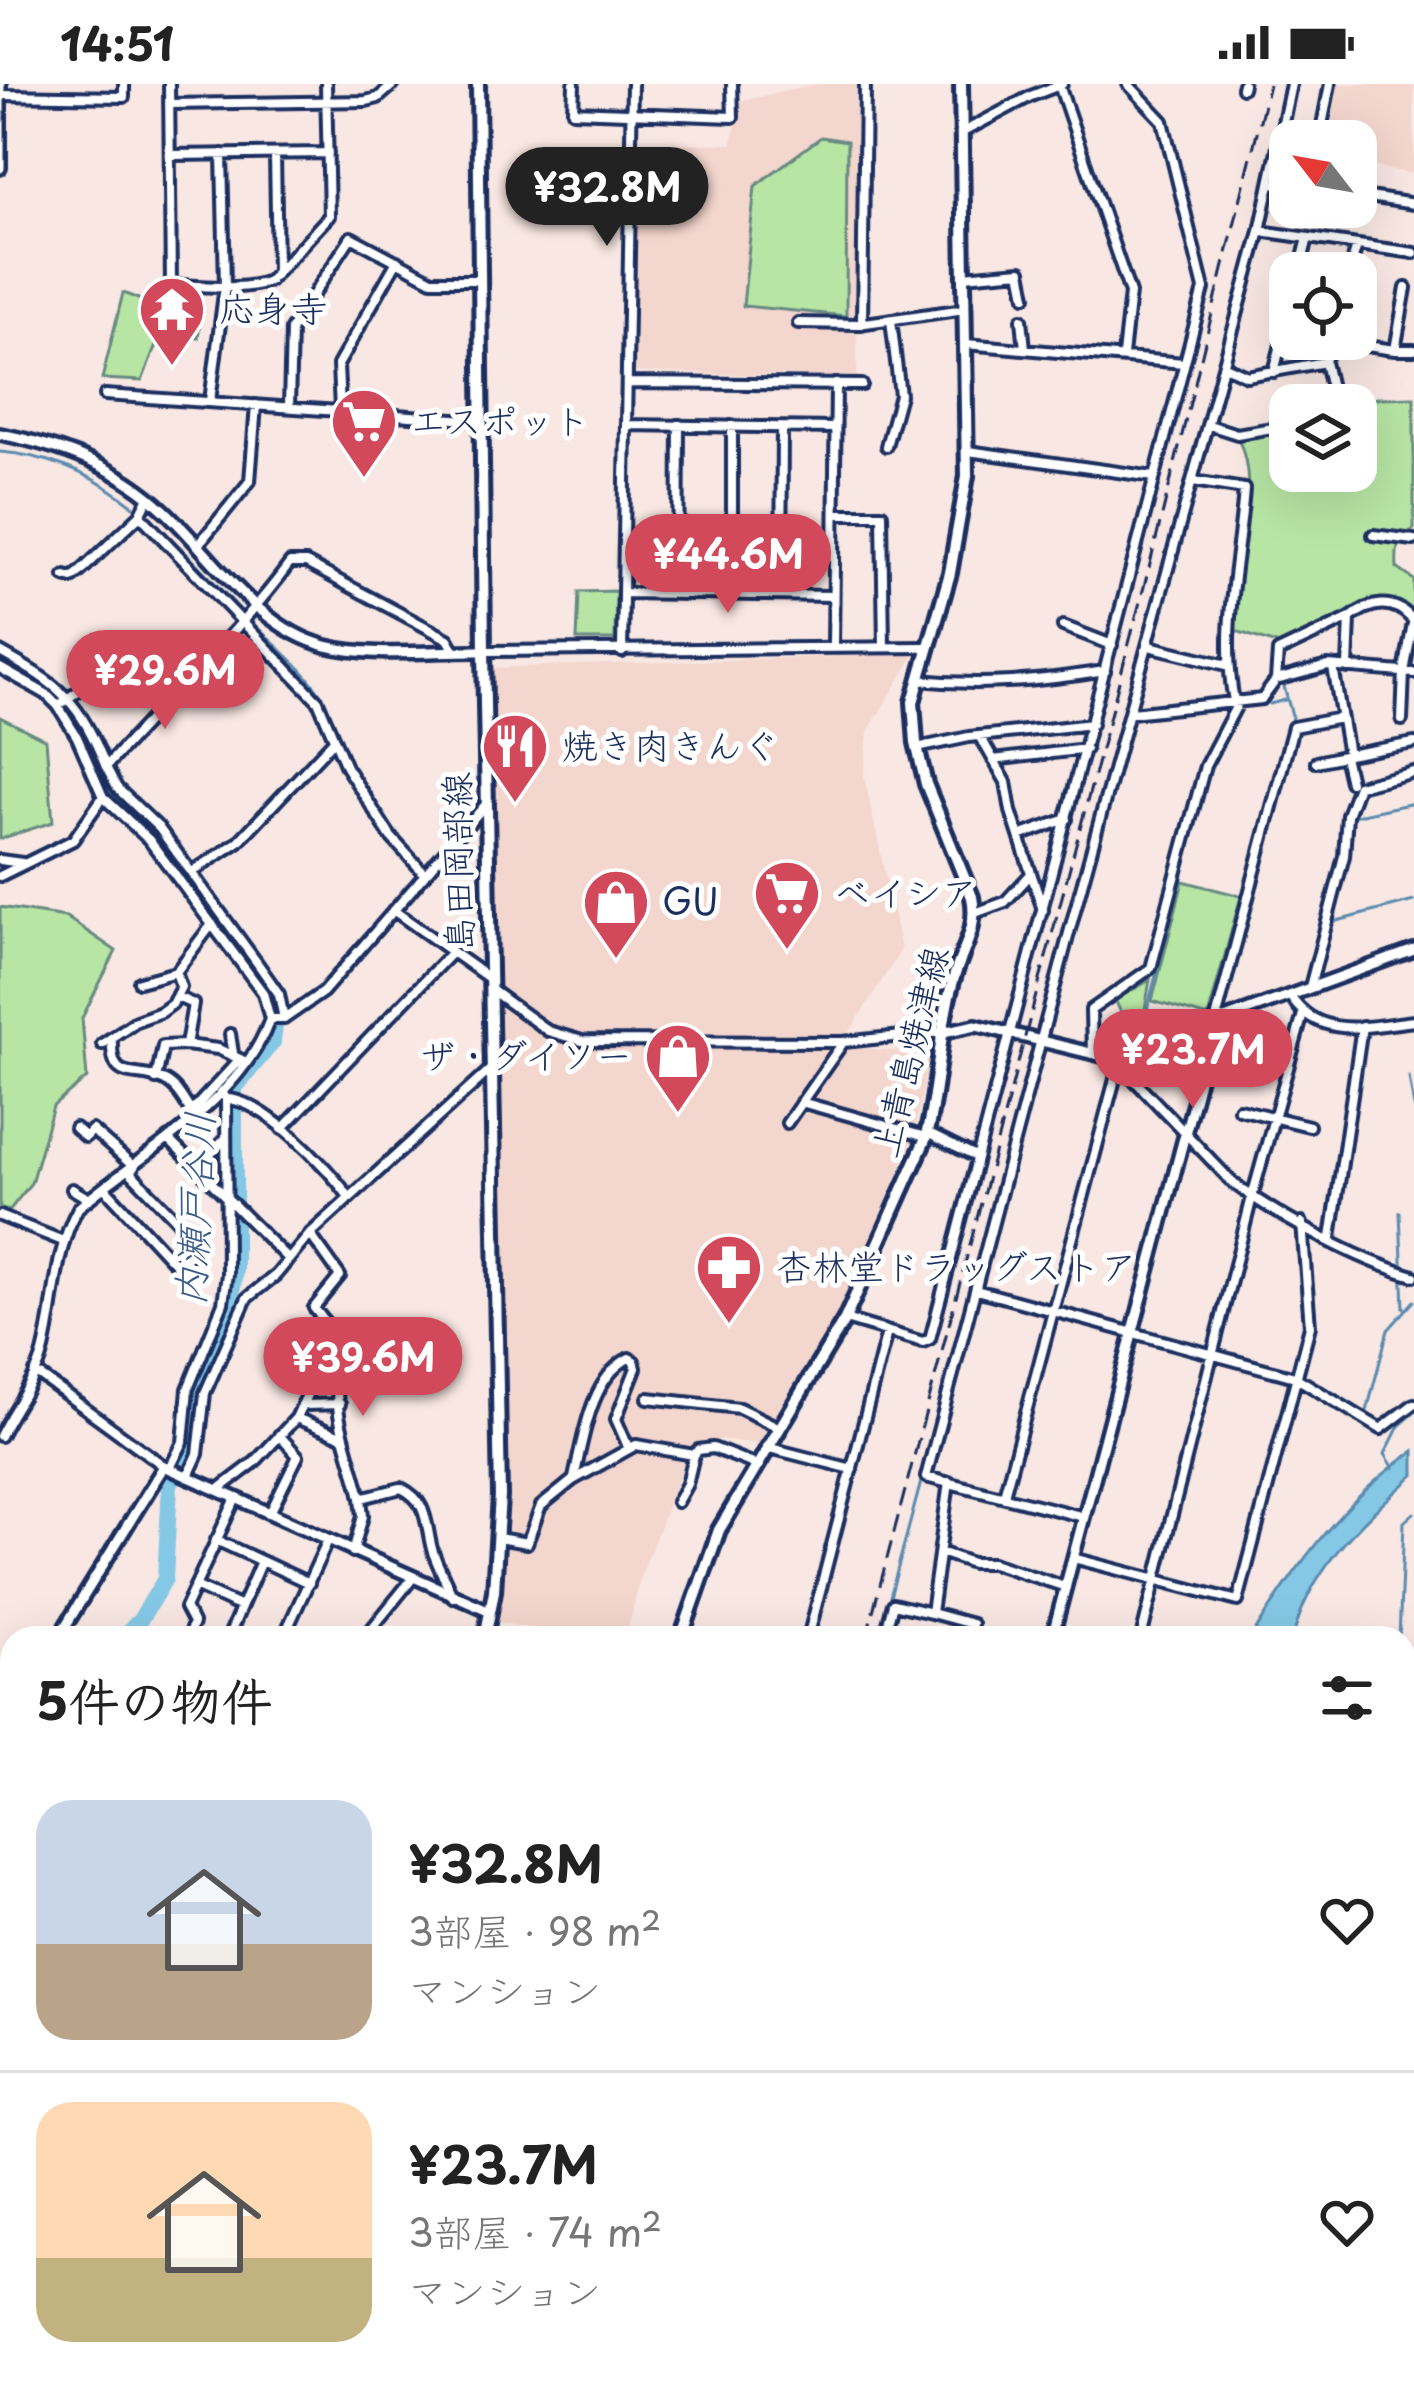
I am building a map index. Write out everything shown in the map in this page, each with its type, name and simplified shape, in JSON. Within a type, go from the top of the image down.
[{"type":"main road","name":"島田岡部線","points":[[478,84],[499,1538],[487,1626]]},
{"type":"main road","name":"上青島焼津線","points":[[687,1626],[719,1530],[845,1318],[926,1135],[948,1000],[975,913],[926,784],[913,702],[950,573],[968,451],[962,84]]},
{"type":"street","points":[[0,168],[1,84]]},
{"type":"street","points":[[31,95],[32,84]]},
{"type":"street","points":[[71,84],[71,96]]},
{"type":"street","points":[[0,95],[124,97],[124,84]]},
{"type":"street","points":[[169,84],[171,285],[225,286],[258,286],[278,272],[328,216],[326,84]]},
{"type":"street","points":[[169,104],[326,103],[378,98],[394,84]]},
{"type":"street","points":[[574,84],[573,111],[733,118],[732,84]]},
{"type":"street","points":[[622,652],[632,84]]},
{"type":"street","points":[[862,324],[865,84]]},
{"type":"street","points":[[845,1318],[923,1342],[930,1340],[1204,290],[1163,121],[1128,84]]},
{"type":"street","points":[[1284,120],[1291,84]]},
{"type":"street","points":[[1323,120],[1330,84]]},
{"type":"street","points":[[963,132],[1061,85],[1130,293],[1123,355]]},
{"type":"street","points":[[171,154],[328,154]]},
{"type":"street","points":[[210,401],[225,286],[222,154]]},
{"type":"street","points":[[274,154],[278,272]]},
{"type":"street","points":[[1084,1517],[926,1477],[1269,191]]},
{"type":"street","points":[[1377,198],[1414,204]]},
{"type":"street","points":[[1260,231],[1414,253]]},
{"type":"street","points":[[289,407],[291,329],[352,237],[432,280],[482,280]]},
{"type":"street","points":[[1304,252],[1308,238]]},
{"type":"street","points":[[1355,252],[1357,245]]},
{"type":"street","points":[[340,410],[338,364],[397,261]]},
{"type":"street","points":[[964,276],[1021,271],[1026,296]]},
{"type":"street","points":[[1395,350],[1406,288]]},
{"type":"street","points":[[798,323],[862,324],[965,309]]},
{"type":"street","points":[[1022,319],[1025,349]]},
{"type":"street","points":[[886,446],[900,395],[891,320]]},
{"type":"street","points":[[966,344],[1184,362]]},
{"type":"street","points":[[1377,347],[1414,350]]},
{"type":"street","points":[[1274,372],[1277,360]]},
{"type":"street","points":[[1225,366],[1247,376],[1325,362],[1330,384]]},
{"type":"street","points":[[628,382],[862,385]]},
{"type":"street","points":[[832,648],[836,384]]},
{"type":"street","points":[[105,395],[483,421]]},
{"type":"street","points":[[198,545],[250,482],[256,405]]},
{"type":"street","points":[[627,424],[836,428]]},
{"type":"street","points":[[678,594],[679,425]]},
{"type":"street","points":[[1209,425],[1237,434],[1269,429]]},
{"type":"street","points":[[732,426],[732,595]]},
{"type":"street","points":[[781,596],[782,428]]},
{"type":"street","points":[[0,434],[69,450],[121,477],[149,497],[255,604],[291,632],[327,646],[622,652],[928,647]]},
{"type":"street","points":[[968,451],[1154,476]]},
{"type":"street","points":[[1092,1055],[1091,1010],[1151,968],[1204,766],[1236,701],[1227,665],[1244,489],[1193,481]]},
{"type":"street","points":[[65,576],[72,578],[80,572],[140,514],[149,497]]},
{"type":"street","points":[[140,514],[318,700],[346,767],[392,836],[424,873]]},
{"type":"street","points":[[835,514],[882,514],[884,647]]},
{"type":"street","points":[[1373,535],[1414,540]]},
{"type":"street","points":[[106,766],[150,716],[184,688],[290,563],[306,563],[448,639],[455,650]]},
{"type":"street","points":[[623,593],[833,596]]},
{"type":"street","points":[[1131,712],[1262,699],[1276,680],[1277,652],[1372,604],[1384,604],[1413,618],[1402,720]]},
{"type":"street","points":[[1348,668],[1350,618]]},
{"type":"street","points":[[1063,626],[1112,645]]},
{"type":"street","points":[[1149,646],[1227,665]]},
{"type":"street","points":[[0,652],[50,679],[69,698],[88,725],[117,788],[159,828],[192,872],[279,994],[284,1019]]},
{"type":"street","points":[[1276,680],[1333,667],[1409,673]]},
{"type":"street","points":[[1333,667],[1350,782]]},
{"type":"street","points":[[0,668],[58,706],[104,798],[149,840],[263,993],[270,1019],[265,1034],[171,1136]]},
{"type":"street","points":[[917,680],[1015,685],[1106,671]]},
{"type":"street","points":[[42,692],[50,679]]},
{"type":"street","points":[[58,706],[86,685]]},
{"type":"street","points":[[1055,1626],[1292,727],[1341,718]]},
{"type":"street","points":[[917,748],[969,737],[1092,724]]},
{"type":"street","points":[[74,733],[88,725]]},
{"type":"street","points":[[981,739],[1006,782],[1044,912]]},
{"type":"street","points":[[192,872],[238,842],[334,740]]},
{"type":"street","points":[[1316,762],[1414,742]]},
{"type":"street","points":[[993,760],[1086,749]]},
{"type":"street","points":[[1310,989],[1344,856],[1347,815],[1358,786],[1414,772]]},
{"type":"street","points":[[0,877],[73,840],[117,788]]},
{"type":"street","points":[[270,1019],[284,1019],[323,992],[489,801]]},
{"type":"street","points":[[1019,836],[1067,819]]},
{"type":"street","points":[[0,860],[26,864]]},
{"type":"street","points":[[975,913],[1005,902],[1031,874]]},
{"type":"street","points":[[195,902],[207,893]]},
{"type":"street","points":[[393,910],[548,1031],[582,1041],[843,1042],[976,1025],[1117,1062],[1248,1194],[1376,1265],[1414,1276]]},
{"type":"street","points":[[139,982],[176,972],[212,924]]},
{"type":"street","points":[[1117,1062],[1414,950]]},
{"type":"street","points":[[282,1129],[452,952]]},
{"type":"street","points":[[176,972],[181,987],[177,997],[161,1012],[136,1021],[107,1041],[117,1068],[176,1090],[191,1112]]},
{"type":"street","points":[[1290,996],[1303,1014],[1332,1028],[1414,1021]]},
{"type":"street","points":[[177,997],[193,1004],[186,1045]]},
{"type":"street","points":[[1144,1626],[1248,1194],[1303,1014]]},
{"type":"street","points":[[1331,1239],[1362,1026]]},
{"type":"street","points":[[66,1626],[183,1442],[188,1389],[223,1303],[224,1095],[239,1058],[230,1034]]},
{"type":"street","points":[[787,1123],[843,1042]]},
{"type":"street","points":[[156,1079],[163,1046],[218,1049],[239,1058]]},
{"type":"street","points":[[1004,1495],[1117,1062]]},
{"type":"street","points":[[185,1474],[199,1454],[205,1393],[247,1298],[492,1068]]},
{"type":"street","points":[[224,1095],[241,1099],[282,1129],[331,1171],[350,1197]]},
{"type":"street","points":[[0,1436],[42,1357],[64,1241],[78,1208],[224,1095]]},
{"type":"street","points":[[801,1102],[926,1135],[976,1157]]},
{"type":"street","points":[[1239,1109],[1309,1126]]},
{"type":"street","points":[[75,1128],[85,1137],[92,1130],[200,1244],[178,1266],[104,1188]]},
{"type":"street","points":[[171,1136],[288,1259]]},
{"type":"street","points":[[197,1168],[226,1138]]},
{"type":"street","points":[[72,1189],[89,1199]]},
{"type":"street","points":[[0,1216],[64,1241]]},
{"type":"street","points":[[1238,1601],[1311,1320],[1302,1223]]},
{"type":"street","points":[[310,1234],[340,1276],[314,1308],[351,1343],[339,1372],[343,1437],[363,1516],[353,1552]]},
{"type":"street","points":[[976,1290],[1295,1377],[1382,1430],[1414,1405]]},
{"type":"street","points":[[811,1626],[887,1332]]},
{"type":"street","points":[[218,1490],[235,1480],[296,1418],[315,1378],[349,1354]]},
{"type":"street","points":[[574,1480],[603,1384],[629,1358],[636,1368],[616,1419],[629,1449]]},
{"type":"street","points":[[35,1372],[167,1467],[490,1611]]},
{"type":"street","points":[[648,1398],[739,1408],[778,1427]]},
{"type":"street","points":[[305,1406],[340,1404]]},
{"type":"street","points":[[296,1418],[343,1437]]},
{"type":"street","points":[[270,1513],[298,1456],[279,1435]]},
{"type":"street","points":[[499,1538],[527,1543],[541,1506],[574,1480],[636,1444],[694,1455]]},
{"type":"street","points":[[766,1447],[852,1469]]},
{"type":"street","points":[[677,1502],[694,1455],[703,1448],[756,1466]]},
{"type":"street","points":[[932,1613],[950,1482]]},
{"type":"street","points":[[361,1498],[401,1488],[416,1498],[426,1511],[432,1549],[454,1598]]},
{"type":"street","points":[[192,1626],[185,1608],[236,1498]]},
{"type":"street","points":[[216,1540],[309,1583]]},
{"type":"street","points":[[289,1626],[328,1540]]},
{"type":"street","points":[[940,1552],[1066,1587]]},
{"type":"street","points":[[1073,1558],[1252,1605]]},
{"type":"street","points":[[233,1626],[261,1561]]},
{"type":"street","points":[[374,1626],[412,1579]]},
{"type":"street","points":[[195,1586],[241,1607]]},
{"type":"street","points":[[887,1626],[893,1604],[971,1626]]},
{"type":"shaded area","points":[[819,84],[856,84],[857,377],[634,372],[635,143],[732,144],[741,101]]},
{"type":"shaded area","points":[[1335,84],[1414,84],[1414,174],[1377,167],[1377,120],[1328,120]]},
{"type":"shaded area","points":[[915,654],[868,731],[864,776],[901,950],[840,1047],[930,1053],[914,1134],[845,1300],[758,1444],[721,1439],[690,1447],[640,1578],[629,1626],[519,1626],[489,1620],[504,1569],[506,1509],[490,668]]},
{"type":"green space","points":[[821,137],[847,141],[846,316],[743,306],[755,186]]},
{"type":"green space","points":[[123,293],[200,323],[198,338],[161,333],[142,381],[102,379]]},
{"type":"green space","points":[[1414,397],[1414,529],[1398,545],[1397,568],[1414,580],[1414,612],[1380,600],[1362,604],[1335,624],[1279,645],[1236,631],[1235,582],[1248,492],[1238,438],[1269,433],[1269,492],[1377,492],[1377,398]]},
{"type":"green space","points":[[616,591],[615,640],[577,640],[579,592]]},
{"type":"green space","points":[[0,717],[46,740],[53,822],[0,839]]},
{"type":"green space","points":[[1183,881],[1241,896],[1208,1017],[1152,1001]]},
{"type":"green space","points":[[0,907],[66,917],[116,951],[82,1018],[87,1078],[53,1106],[31,1183],[9,1211],[0,1208]]},
{"type":"green space","points":[[1150,980],[1144,1015],[1154,1040],[1112,1053],[1105,1039],[1128,1027],[1115,1000]]},
{"type":"water","points":[[1414,1451],[1414,1475],[1340,1548],[1311,1590],[1297,1626],[1259,1626],[1323,1536]]},
{"type":"waterway","points":[[0,452],[40,458],[77,471],[110,489],[170,537],[314,685],[368,795],[426,866]]},
{"type":"waterway","name":"内瀬戸谷川","points":[[0,661],[59,696],[86,736],[113,795],[153,833],[271,992],[277,1009],[273,1042],[235,1088],[231,1303],[193,1401],[187,1453],[170,1484],[165,1579],[134,1626]]},
{"type":"waterway","points":[[1283,683],[1290,726]]},
{"type":"waterway","points":[[1270,704],[1285,700]]},
{"type":"waterway","points":[[1120,731],[1123,721]]},
{"type":"waterway","points":[[1156,1038],[1146,1014],[1211,765],[1225,738]]},
{"type":"waterway","points":[[1317,979],[1348,861],[1352,816],[1414,803]]},
{"type":"waterway","points":[[1246,890],[1264,822]]},
{"type":"waterway","points":[[1333,922],[1414,901]]},
{"type":"waterway","points":[[1271,1114],[1297,1017],[1290,1008]]},
{"type":"waterway","points":[[1028,1074],[1035,1048]]},
{"type":"waterway","points":[[1409,1077],[1414,1107]]},
{"type":"waterway","points":[[1400,1212],[1404,1308]]},
{"type":"waterway","points":[[1138,1626],[1241,1227]]},
{"type":"waterway","points":[[1367,1411],[1388,1330],[1414,1301]]},
{"type":"waterway","points":[[1394,1468],[1385,1454],[1399,1426],[1414,1413]]},
{"type":"waterway","points":[[882,1626],[922,1478]]},
{"type":"waterway","points":[[1400,1626],[1404,1522],[1414,1513]]},
{"type":"railway","points":[[869,1626],[1150,564],[1269,84]]},
{"type":"place","name":"応身寺","points":[[172,368]]},
{"type":"place","name":"エスポット","points":[[364,480]]},
{"type":"place","name":"焼き肉きんぐ","points":[[515,805]]},
{"type":"place","name":"ベイシア","points":[[787,952]]},
{"type":"place","name":"GU","points":[[616,961]]},
{"type":"place","name":"ザ・ダイソー","points":[[678,1115]]},
{"type":"place","name":"杏林堂ドラッグストア","points":[[729,1326]]}]
